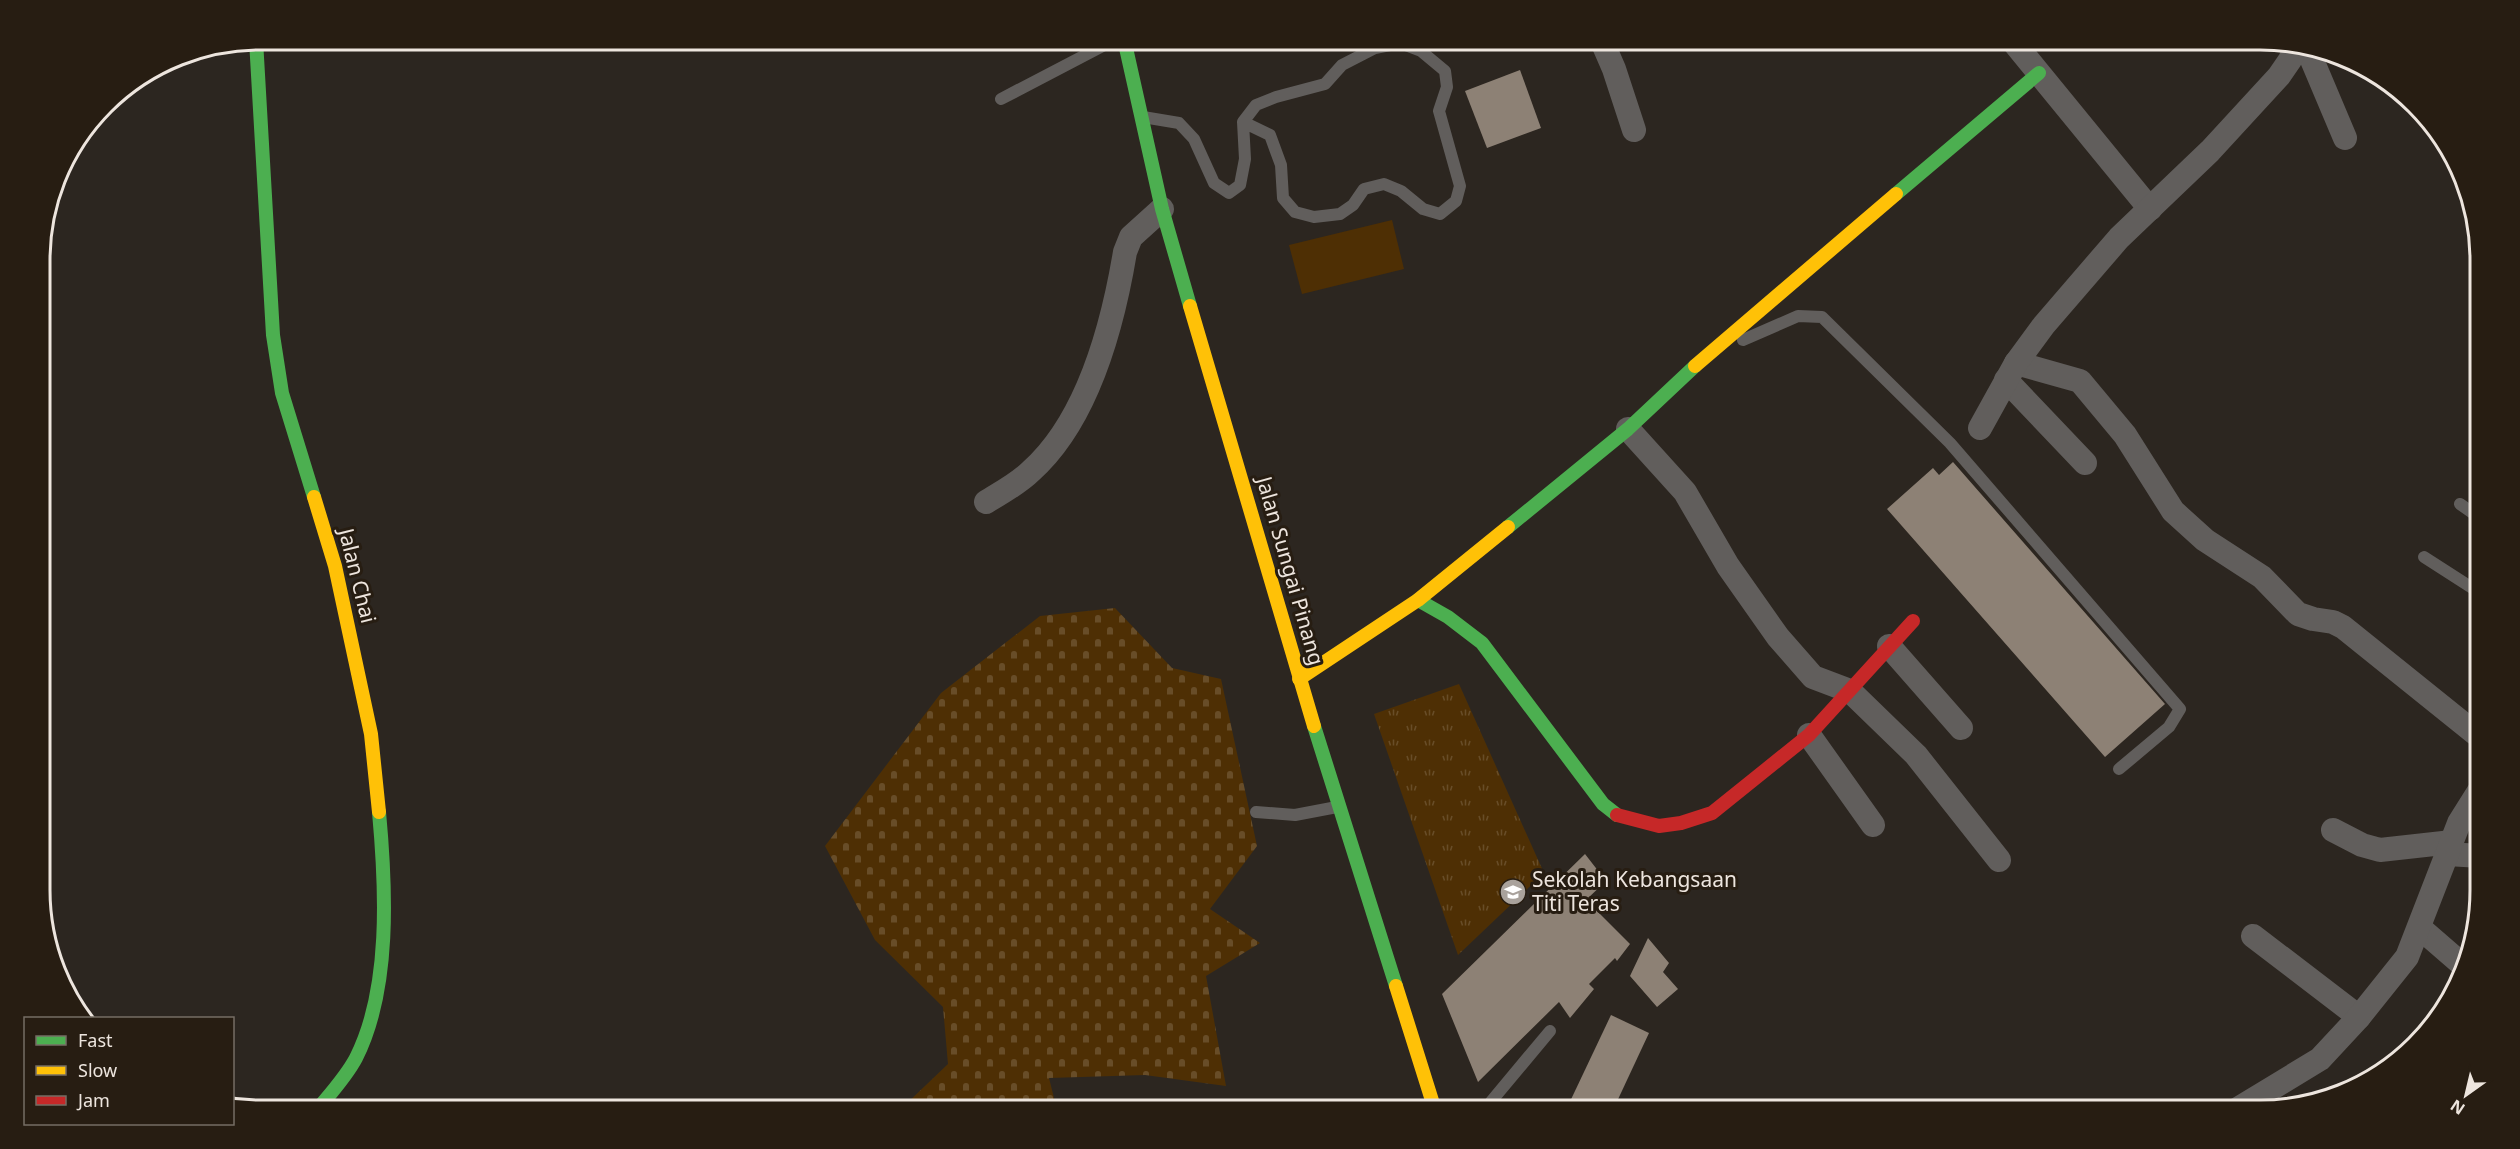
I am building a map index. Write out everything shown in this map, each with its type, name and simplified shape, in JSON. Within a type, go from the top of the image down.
[{"type":"street","name":"Jalan Chai","points":[[257,50],[273,335],[282,393],[335,566],[370,734],[379,817],[383,930],[378,992],[370,1024],[355,1060],[324,1100]]},
{"type":"street","name":"Jalan Sungai Pinang","points":[[1126,50],[1162,209],[1299,679],[1433,1099]]},
{"type":"street","points":[[1606,50],[1634,130]]},
{"type":"street","points":[[2020,50],[2150,208]]},
{"type":"street","points":[[1980,428],[2011,372],[2044,325],[2119,238],[2210,151],[2279,76],[2293,52]]},
{"type":"street","points":[[2310,56],[2346,138]]},
{"type":"street","points":[[1299,679],[1418,600],[1628,429],[1704,357],[2039,73]]},
{"type":"street","points":[[986,502],[1033,470],[1052,450],[1095,371],[1102,351],[1125,252],[1131,237],[1162,209]]},
{"type":"street","points":[[2011,372],[2085,463]]},
{"type":"street","points":[[2011,372],[2080,381],[2125,435],[2173,511],[2205,540],[2262,578],[2298,614],[2333,622],[2343,627],[2470,729]]},
{"type":"street","points":[[1628,429],[1685,492],[1728,566],[1778,637],[1814,677],[1850,691],[1916,755],[1999,860]]},
{"type":"street","points":[[1418,600],[1448,617],[1482,643],[1581,778],[1603,804],[1622,818],[1659,826],[1681,823],[1712,813],[1809,735],[1913,621]]},
{"type":"street","points":[[1889,646],[1960,729]]},
{"type":"street","points":[[1809,735],[1873,825]]},
{"type":"street","points":[[2254,1099],[2320,1059],[2359,1017],[2407,957],[2449,848],[2470,809]]},
{"type":"street","points":[[2334,830],[2362,845],[2380,850],[2449,848],[2470,853]]},
{"type":"street","points":[[2420,928],[2458,961]]},
{"type":"street","points":[[2253,936],[2359,1017]]},
{"type":"lane","points":[[1001,99],[1095,50]]},
{"type":"lane","points":[[1141,117],[1179,123],[1194,139],[1214,183],[1229,193],[1240,185],[1245,159],[1243,122],[1256,105],[1276,97],[1325,84],[1342,65],[1371,50]]},
{"type":"lane","points":[[1243,122],[1269,135],[1281,165],[1283,198],[1295,212],[1314,217],[1340,213],[1353,205],[1364,189],[1384,184],[1401,191],[1423,209],[1440,214],[1456,201],[1460,186],[1439,111],[1447,87],[1445,71],[1418,50]]},
{"type":"lane","points":[[1704,357],[1798,316],[1822,317],[1950,443],[2180,709],[2169,727],[2119,769]]},
{"type":"lane","points":[[2460,504],[2470,511]]},
{"type":"lane","points":[[2424,557],[2470,587]]},
{"type":"lane","points":[[1256,812],[1295,815],[1341,806]]},
{"type":"lane","points":[[1493,1099],[1550,1031]]},
{"type":"green space","points":[[1392,220],[1404,269],[1302,294],[1289,245]]},
{"type":"green space","points":[[1115,608],[1172,668],[1221,679],[1257,846],[1210,909],[1260,943],[1206,976],[1226,1086],[1145,1075],[1049,1078],[1054,1100],[911,1100],[948,1064],[943,1007],[875,940],[825,846],[941,693],[1040,616]]},
{"type":"green space","points":[[1459,684],[1544,873],[1458,955],[1374,714]]},
{"type":"building","points":[[1520,70],[1541,128],[1487,148],[1465,91]]},
{"type":"building","points":[[1953,462],[2165,704],[2105,757],[1887,509],[1933,468],[1939,475]]},
{"type":"building","name":"Sekolah Kebangsaan Titi Teras","points":[[1585,854],[1606,881],[1586,900],[1630,944],[1617,961],[1615,958],[1589,984],[1594,989],[1570,1018],[1559,1002],[1478,1082],[1442,994]]},
{"type":"building","name":"Sekolah Kebangsaan Titi Teras","points":[[1648,938],[1669,963],[1663,972],[1678,989],[1657,1007],[1630,976]]},
{"type":"building","points":[[1611,1015],[1649,1033],[1618,1099],[1571,1099]]},
{"type":"traffic: fast","points":[[257,50],[273,335],[282,393],[314,497]]},
{"type":"traffic: fast","points":[[1126,50],[1162,209],[1190,306]]},
{"type":"traffic: fast","points":[[1896,194],[2039,73]]},
{"type":"traffic: fast","points":[[1508,527],[1628,429],[1695,366]]},
{"type":"traffic: fast","points":[[1418,600],[1448,617],[1482,643],[1603,804],[1617,815]]},
{"type":"traffic: fast","points":[[1314,726],[1396,986]]},
{"type":"traffic: fast","points":[[325,1100],[343,1079],[356,1058],[367,1031],[381,970],[384,905],[379,812]]},
{"type":"traffic: slow","points":[[1695,366],[1896,194]]},
{"type":"traffic: slow","points":[[1190,306],[1314,726]]},
{"type":"traffic: slow","points":[[314,497],[335,566],[371,734],[379,812]]},
{"type":"traffic: slow","points":[[1299,679],[1418,600],[1508,527]]},
{"type":"traffic: slow","points":[[1396,986],[1432,1099]]},
{"type":"traffic: jam","points":[[1617,815],[1659,826],[1681,823],[1712,813],[1809,735],[1913,621]]},
{"type":"place","name":"Sekolah Kebangsaan Titi Teras","points":[[1513,892]]}]
